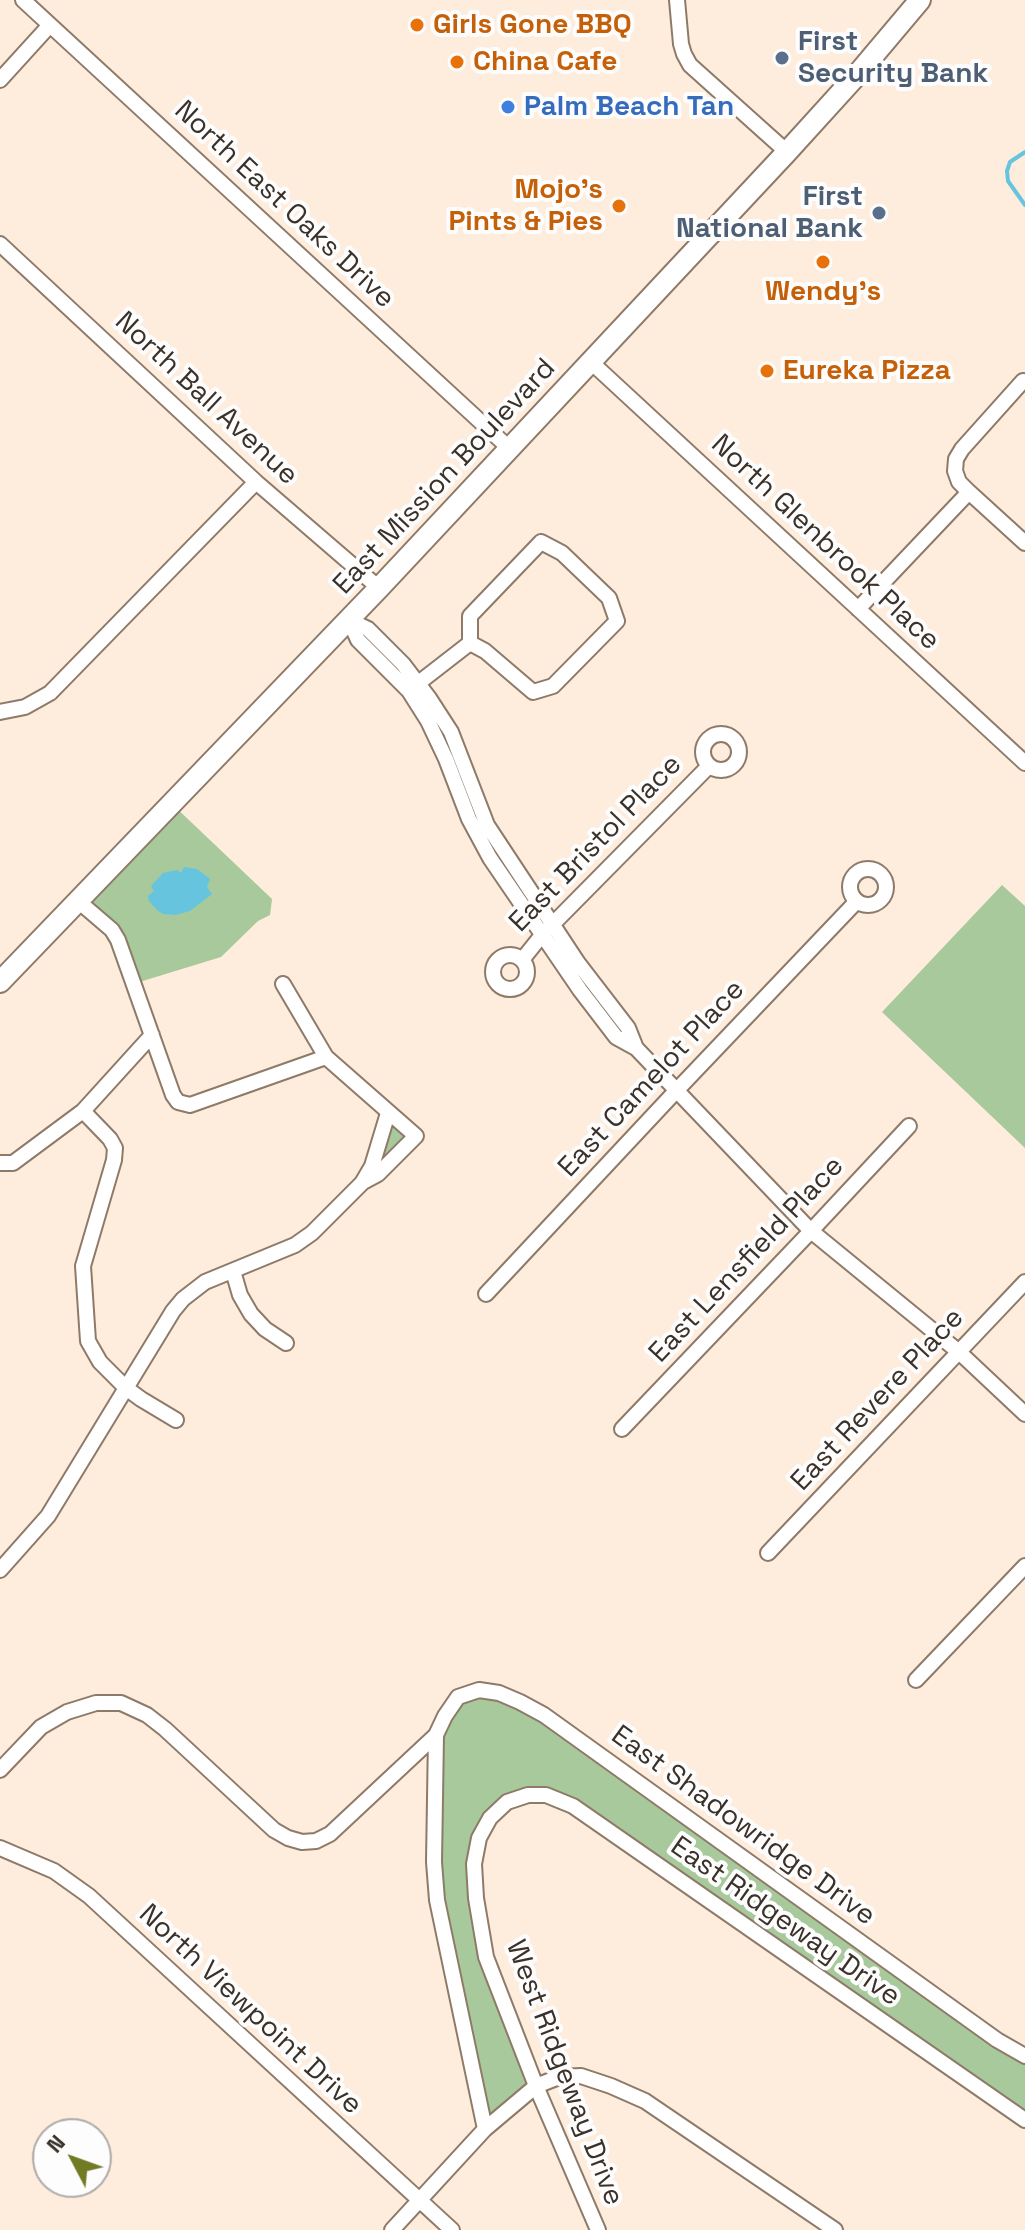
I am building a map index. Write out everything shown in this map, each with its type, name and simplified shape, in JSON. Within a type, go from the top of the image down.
[{"type":"main road","name":"East Mission Boulevard","points":[[0,982],[349,620],[591,362],[787,152],[920,0]]},
{"type":"street","name":"North East Oaks Drive","points":[[23,0],[509,448]]},
{"type":"street","points":[[677,0],[681,44],[690,65],[787,152]]},
{"type":"street","points":[[0,80],[50,25]]},
{"type":"street","name":"North Ball Avenue","points":[[0,244],[256,482],[379,588]]},
{"type":"street","name":"North Glenbrook Place","points":[[591,362],[1025,763]]},
{"type":"street","points":[[1023,381],[962,449],[956,459],[955,471],[959,482],[1025,543]]},
{"type":"street","points":[[0,712],[25,707],[50,693],[256,482]]},
{"type":"street","points":[[858,609],[969,492]]},
{"type":"street","points":[[541,542],[562,553],[609,598],[617,621],[553,686],[533,692],[485,651],[470,643],[470,616],[541,542]]},
{"type":"street","points":[[349,620],[358,640],[414,687],[469,819],[490,858],[547,930],[580,990],[616,1037],[636,1048],[811,1231],[959,1352],[1025,1414]]},
{"type":"street","points":[[414,687],[470,643]]},
{"type":"street","name":"East Bristol Place","points":[[522,960],[547,930],[709,766]]},
{"type":"street","points":[[77,900],[112,930],[118,940],[173,1095],[184,1105],[326,1057]]},
{"type":"street","name":"East Camelot Place","points":[[486,1294],[857,901]]},
{"type":"street","points":[[283,984],[326,1057],[416,1136],[378,1174],[362,1183]]},
{"type":"street","points":[[0,1163],[13,1163],[83,1111],[152,1035]]},
{"type":"street","points":[[83,1111],[115,1148],[83,1266],[88,1341],[100,1362],[126,1388],[176,1420]]},
{"type":"street","points":[[0,1570],[48,1516],[183,1299],[205,1282],[295,1245],[312,1233],[362,1183],[372,1166],[388,1113]]},
{"type":"street","name":"East Lensfield Place","points":[[622,1429],[909,1126]]},
{"type":"street","points":[[233,1271],[240,1295],[251,1314],[265,1329],[286,1343]]},
{"type":"street","name":"East Revere Place","points":[[768,1553],[1025,1282]]},
{"type":"street","points":[[916,1680],[1025,1566]]},
{"type":"street","name":"East Shadowridge Drive","points":[[436,1735],[458,1697],[479,1690],[499,1693],[520,1702],[557,1725],[997,2040],[1025,2056]]},
{"type":"street","points":[[0,1770],[41,1727],[67,1712],[96,1703],[121,1703],[147,1715],[165,1729],[274,1830],[302,1842],[316,1841],[330,1834],[436,1735]]},
{"type":"street","points":[[436,1735],[434,1862],[437,1900],[485,2129]]},
{"type":"street","name":"East Ridgeway Drive","points":[[507,1802],[528,1795],[546,1795],[573,1806],[1025,2120]]},
{"type":"street","name":"West Ridgeway Drive","points":[[507,1802],[490,1818],[479,1838],[474,1864],[486,1957],[536,2086],[598,2230]]},
{"type":"street","name":"North Viewpoint Drive","points":[[0,1848],[54,1871],[89,1896],[452,2230]]},
{"type":"street","points":[[392,2230],[485,2129],[536,2086],[559,2077],[581,2076],[628,2093],[658,2109],[835,2230]]},
{"type":"green space","points":[[171,803],[272,899],[270,915],[258,921],[221,957],[133,984],[118,940],[77,900]]},
{"type":"green space","points":[[1002,885],[1025,906],[1025,1148],[882,1012]]},
{"type":"green space","points":[[388,1113],[416,1136],[378,1174]]},
{"type":"green space","points":[[479,1690],[520,1702],[1025,2056],[1025,2120],[561,1800],[507,1802],[479,1838],[486,1957],[536,2086],[485,2129],[437,1900],[436,1735],[445,1716]]},
{"type":"water","points":[[184,867],[197,869],[210,879],[207,887],[212,894],[190,911],[163,914],[149,901],[148,896],[154,891],[151,886],[163,873],[177,870],[181,873]]},
{"type":"waterway","points":[[1025,152],[1010,162],[1007,171],[1008,181],[1025,205]]},
{"type":"place","name":"Girls Gone BBQ","points":[[417,25]]},
{"type":"place","name":"First Security Bank","points":[[782,58]]},
{"type":"place","name":"China Cafe","points":[[457,62]]},
{"type":"place","name":"Palm Beach Tan","points":[[508,107]]},
{"type":"place","name":"Mojo's Pints & Pies","points":[[619,206]]},
{"type":"place","name":"First National Bank","points":[[879,213]]},
{"type":"place","name":"Wendy's","points":[[823,262]]},
{"type":"place","name":"Eureka Pizza","points":[[767,371]]}]
